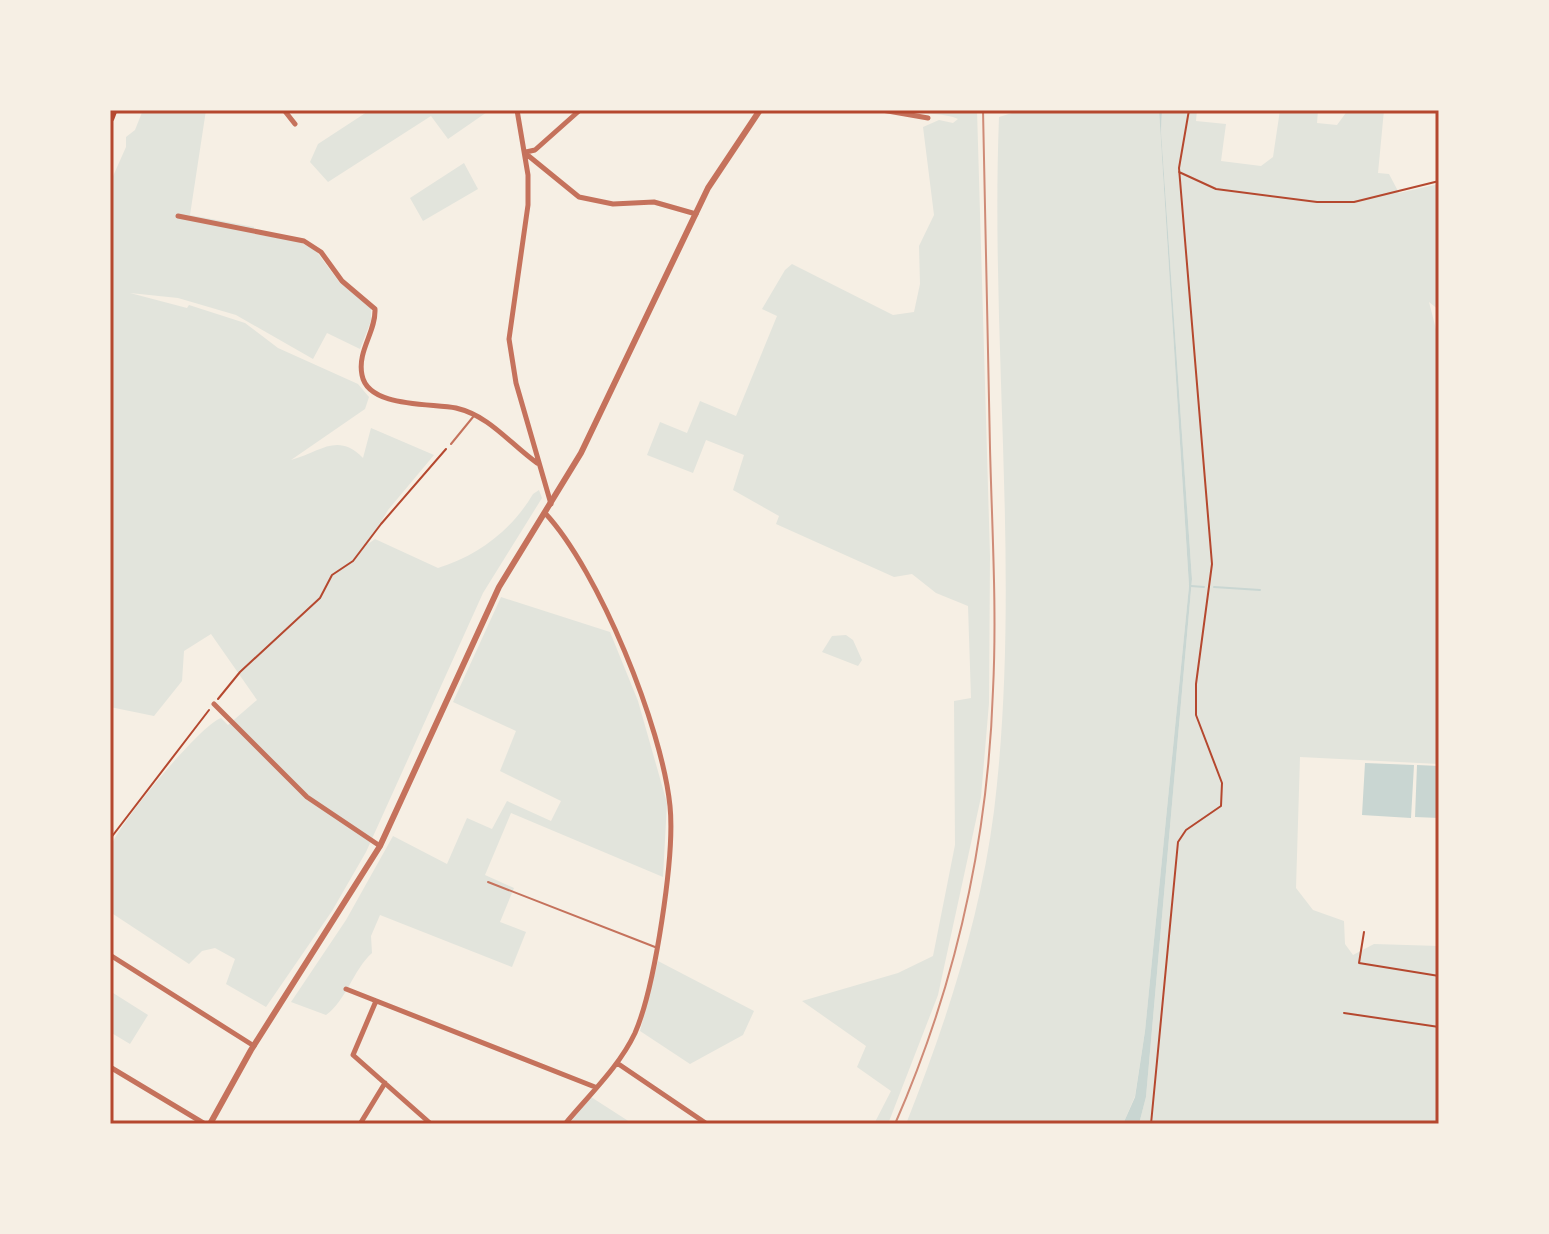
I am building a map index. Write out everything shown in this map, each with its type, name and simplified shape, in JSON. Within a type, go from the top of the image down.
[{"type":"highway","points":[[110,118],[113,110]]},
{"type":"street","points":[[284,110],[295,124]]},
{"type":"street","points":[[517,110],[525,153],[528,226],[510,313],[509,339],[537,463],[551,504]]},
{"type":"street","points":[[525,153],[535,150],[580,110]]},
{"type":"street","points":[[110,1067],[207,1124],[380,846],[483,617],[598,421],[728,153],[760,110]]},
{"type":"street","points":[[882,110],[928,118]]},
{"type":"street","points":[[525,153],[579,197],[613,204],[654,202],[696,214]]},
{"type":"street","points":[[178,216],[294,239],[314,247],[342,281],[375,309],[361,364],[367,387],[373,393],[397,400],[457,408],[474,414],[537,463]]},
{"type":"street","points":[[545,513],[587,573],[636,683],[659,754],[670,802],[671,838],[656,947],[649,988],[635,1031],[617,1063],[565,1124]]},
{"type":"street","points":[[214,704],[307,797],[380,846]]},
{"type":"street","points":[[110,955],[254,1046]]},
{"type":"street","points":[[346,989],[595,1087]]},
{"type":"street","points":[[376,1001],[353,1055],[431,1124]]},
{"type":"street","points":[[617,1063],[707,1124]]},
{"type":"street","points":[[360,1124],[385,1083]]},
{"type":"lane","points":[[451,444],[474,414]]},
{"type":"lane","points":[[488,882],[656,947]]},
{"type":"path","points":[[1151,1124],[1178,842],[1186,830],[1221,806],[1222,783],[1196,715],[1196,684],[1212,564],[1179,171],[1189,110]]},
{"type":"path","points":[[1179,171],[1216,189],[1317,202],[1354,202],[1439,181]]},
{"type":"path","points":[[110,839],[240,672],[320,598],[332,575],[353,561],[451,444]]},
{"type":"path","points":[[1364,932],[1359,963],[1439,976]]},
{"type":"path","points":[[1344,1013],[1439,1027]]},
{"type":"shaded area","points":[[143,110],[206,110],[190,215],[254,227],[255,234],[300,242],[316,251],[340,283],[371,307],[371,321],[360,349],[327,333],[313,359],[236,315],[178,298],[130,293],[187,308],[189,305],[245,323],[278,348],[358,384],[369,397],[365,409],[291,460],[337,445],[354,450],[363,458],[371,428],[434,455],[388,510],[368,544],[375,539],[438,568],[480,549],[492,540],[539,490],[542,498],[483,593],[366,852],[332,911],[266,1007],[226,984],[235,959],[215,948],[202,951],[189,964],[110,912],[110,849],[126,821],[196,738],[221,718],[228,725],[257,700],[211,634],[184,651],[182,681],[154,716],[110,707],[110,183],[126,147],[126,137],[135,130]]},
{"type":"shaded area","points":[[370,110],[490,110],[448,139],[431,116],[328,182],[310,162],[318,144]]},
{"type":"shaded area","points":[[893,110],[977,110],[990,556],[989,703],[981,797],[938,995],[888,1124],[874,1124],[891,1091],[857,1067],[866,1046],[802,1001],[898,973],[933,956],[955,845],[954,701],[971,698],[968,606],[936,593],[912,574],[894,577],[776,524],[779,516],[733,490],[744,455],[706,440],[693,473],[647,455],[660,422],[687,433],[700,401],[736,416],[777,316],[762,309],[785,270],[792,264],[893,315],[914,312],[920,284],[919,246],[934,215],[923,127],[939,120],[953,123],[958,119]]},
{"type":"shaded area","points":[[1022,110],[1159,110],[1189,586],[1145,1031],[1135,1096],[1123,1124],[906,1124],[935,1048],[971,931],[994,811],[1002,725],[1006,551],[998,291],[999,117]]},
{"type":"shaded area","points":[[1159,110],[1162,110],[1192,579],[1146,1097],[1139,1124],[1123,1124],[1135,1097],[1145,1031],[1189,586]]},
{"type":"shaded area","points":[[1162,110],[1197,110],[1196,121],[1226,124],[1221,161],[1261,166],[1273,157],[1280,110],[1318,110],[1317,123],[1337,125],[1348,110],[1384,110],[1378,173],[1389,174],[1399,193],[1439,184],[1439,310],[1429,302],[1439,341],[1439,764],[1300,757],[1296,888],[1313,910],[1344,921],[1345,944],[1353,955],[1374,944],[1439,946],[1439,1124],[1139,1124],[1146,1097],[1192,579]]},
{"type":"shaded area","points":[[464,163],[478,189],[423,221],[410,198]]},
{"type":"shaded area","points":[[501,597],[610,632],[638,701],[667,803],[663,877],[511,813],[485,875],[514,888],[500,922],[526,932],[512,967],[380,915],[371,936],[372,953],[333,1009],[326,1015],[291,1002],[346,920],[393,836],[447,864],[467,818],[492,829],[507,801],[551,821],[561,801],[500,771],[516,731],[453,702]]},
{"type":"shaded area","points":[[846,635],[853,640],[862,660],[858,666],[822,652],[832,636]]},
{"type":"shaded area","points":[[1365,763],[1414,765],[1411,818],[1362,815]]},
{"type":"shaded area","points":[[1417,765],[1439,766],[1439,818],[1415,817]]},
{"type":"shaded area","points":[[658,961],[754,1011],[743,1035],[690,1064],[640,1031]]},
{"type":"shaded area","points":[[110,991],[148,1015],[130,1044],[110,1032]]},
{"type":"shaded area","points":[[591,1097],[633,1124],[569,1124]]},
{"type":"waterway","points":[[1191,586],[1204,587]]},
{"type":"waterway","points":[[1214,587],[1260,590]]},
{"type":"railway","points":[[895,1124],[935,1019],[965,912],[976,857],[990,746],[994,600],[983,110]]}]
